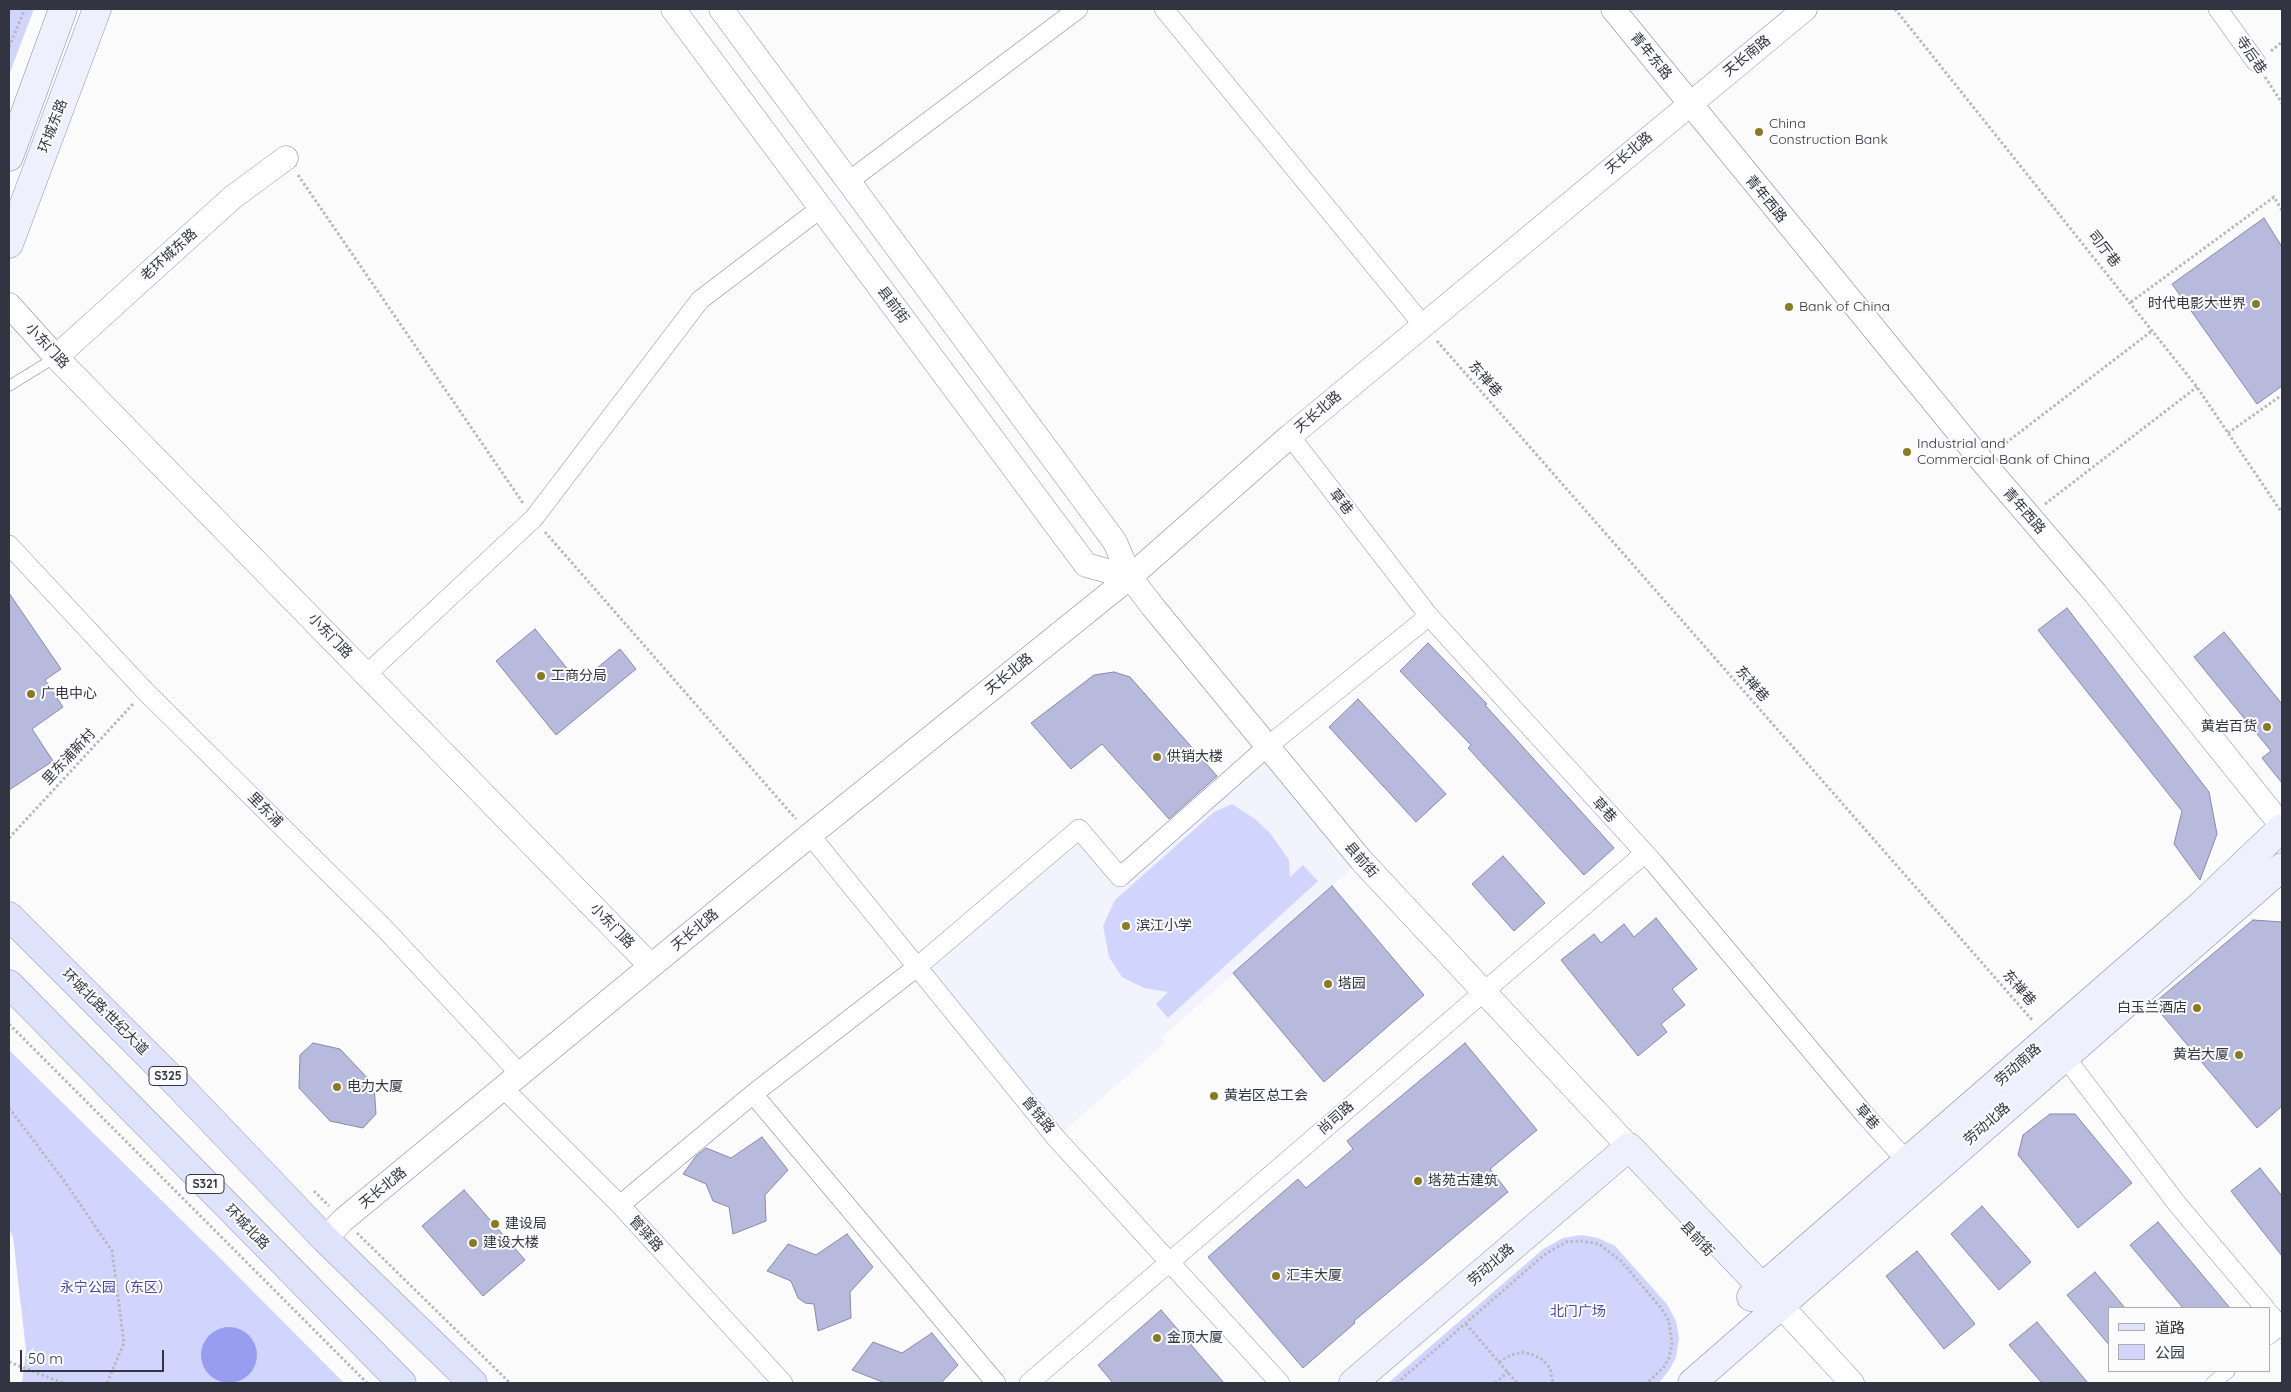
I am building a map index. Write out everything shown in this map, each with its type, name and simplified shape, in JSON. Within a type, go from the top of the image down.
[{"type":"main road","points":[[9,157],[63,9]]},
{"type":"main road","name":"环城东路","points":[[9,244],[97,9]]},
{"type":"main road","name":"劳动南路","points":[[2056,1048],[2282,827]]},
{"type":"main road","name":"劳动北路","points":[[1692,1383],[1776,1312],[1915,1171],[2056,1048],[2282,867]]},
{"type":"main road","name":"环城北路;世纪大道","points":[[9,916],[180,1087],[325,1238]]},
{"type":"main road","name":"环城北路","points":[[9,984],[402,1383]]},
{"type":"main road","name":"劳动北路","points":[[1353,1383],[1624,1152]]},
{"type":"main road","name":"县前街","points":[[1624,1152],[1776,1312]]},
{"type":"main road","points":[[1757,1292],[1915,1171]]},
{"type":"main road","points":[[325,1238],[473,1383]]},
{"type":"street","name":"县前街","points":[[673,9],[1086,564],[1130,577]]},
{"type":"street","name":"县前街","points":[[721,9],[1115,542],[1130,577],[1361,860],[1610,1127],[1624,1152]]},
{"type":"street","points":[[849,182],[1078,9]]},
{"type":"street","points":[[1164,9],[1423,325]]},
{"type":"street","name":"青年东路","points":[[1613,9],[1689,104]]},
{"type":"street","name":"天长南路","points":[[1689,104],[1805,9]]},
{"type":"street","name":"寺后巷","points":[[2218,9],[2256,62]]},
{"type":"street","name":"天长北路","points":[[325,1238],[343,1220],[810,835],[1130,577],[1290,436],[1689,104]]},
{"type":"street","name":"青年西路","points":[[1689,104],[1982,461],[2095,593],[2282,827]]},
{"type":"street","name":"老环城东路","points":[[56,357],[233,197],[286,158]]},
{"type":"street","points":[[367,674],[534,518],[700,300],[821,208]]},
{"type":"street","name":"小东门路","points":[[9,304],[56,357],[652,966]]},
{"type":"street","name":"草巷","points":[[1290,436],[1429,616],[1654,863],[1915,1171]]},
{"type":"street","name":"里东浦","points":[[9,545],[145,691],[385,929],[512,1082]]},
{"type":"street","points":[[620,1205],[753,1094],[917,967],[1079,829],[1120,877],[1268,746],[1429,616]]},
{"type":"street","name":"曾铣路","points":[[810,835],[1056,1138],[1280,1383]]},
{"type":"street","name":"尚司路","points":[[1028,1383],[1482,991],[1644,854]]},
{"type":"street","points":[[2056,1048],[2178,1205],[2263,1307]]},
{"type":"street","name":"管驿路","points":[[512,1082],[620,1205],[783,1383]]},
{"type":"street","points":[[753,1094],[996,1383]]},
{"type":"street","name":"县前街","points":[[1776,1312],[1804,1332],[1852,1383]]},
{"type":"street","points":[[2213,1383],[2227,1372]]},
{"type":"lane","points":[[9,386],[56,357]]},
{"type":"path","points":[[9,47],[25,9]]},
{"type":"path","name":"司厅巷","points":[[1895,9],[2197,386],[2282,513]]},
{"type":"path","name":"寺后巷","points":[[2256,62],[2282,103]]},
{"type":"path","points":[[2131,302],[2274,196],[2282,210]]},
{"type":"path","name":"东禅巷","points":[[1423,325],[2056,1048]]},
{"type":"path","points":[[1982,461],[2153,330]]},
{"type":"path","points":[[2029,516],[2197,386]]},
{"type":"path","points":[[2228,433],[2282,395]]},
{"type":"path","name":"里东浦新村","points":[[9,838],[145,691]]},
{"type":"path","points":[[9,1024],[367,1383]]},
{"type":"path","points":[[9,1108],[65,1182],[112,1250],[124,1343],[108,1383]]},
{"type":"path","points":[[1397,1383],[1544,1255],[1566,1242],[1581,1241],[1599,1244],[1621,1261],[1661,1308],[1669,1321],[1672,1338],[1669,1358],[1664,1367],[1647,1383]]},
{"type":"path","points":[[1466,1324],[1517,1383]]},
{"type":"path","points":[[1499,1362],[1511,1355],[1522,1352],[1534,1355],[1543,1360],[1550,1368],[1554,1383]]},
{"type":"path","points":[[9,1362],[63,1383]]},
{"type":"path","points":[[1495,1383],[1508,1372]]},
{"type":"shaded area","name":"滨江小学","points":[[1268,746],[1361,860],[1161,1038],[1166,1042],[1056,1138],[917,967],[1079,829],[1120,876]]},
{"type":"green space","points":[[9,9],[34,9],[9,75]]},
{"type":"green space","points":[[1232,804],[1255,819],[1270,833],[1289,860],[1290,877],[1303,865],[1318,881],[1168,1018],[1156,1004],[1168,992],[1144,988],[1122,977],[1109,957],[1103,926],[1115,900],[1214,812]]},
{"type":"green space","name":"永宁公园（东区）","points":[[9,1050],[344,1383],[22,1383],[26,1350],[13,1237],[9,1229]]},
{"type":"green space","name":"北门广场","points":[[1581,1235],[1598,1238],[1615,1246],[1667,1304],[1676,1321],[1679,1338],[1676,1357],[1670,1369],[1659,1383],[1388,1383],[1543,1249],[1563,1238]]},
{"type":"water","points":[[223,1327],[235,1327],[245,1331],[253,1339],[257,1355],[253,1371],[245,1379],[235,1383],[223,1383],[213,1379],[205,1371],[201,1361],[201,1349],[205,1339],[213,1331]]},
{"type":"building","points":[[2264,218],[2282,247],[2282,386],[2257,404],[2172,284]]},
{"type":"building","name":"广电中心","points":[[9,593],[61,669],[45,680],[63,707],[32,729],[53,761],[9,790]]},
{"type":"building","points":[[2067,608],[2209,792],[2217,834],[2200,880],[2174,844],[2182,811],[2038,630]]},
{"type":"building","name":"工商分局","points":[[535,629],[579,683],[620,649],[636,669],[556,735],[496,661]]},
{"type":"building","name":"黄岩百货","points":[[2224,632],[2282,704],[2282,783],[2262,758],[2271,751],[2194,657]]},
{"type":"building","points":[[1428,643],[1487,704],[1485,705],[1614,848],[1584,875],[1468,748],[1471,745],[1400,671]]},
{"type":"building","name":"供销大楼","points":[[1114,672],[1130,677],[1217,776],[1169,819],[1102,744],[1071,769],[1031,723],[1094,675]]},
{"type":"building","points":[[1358,699],[1446,794],[1416,822],[1329,727]]},
{"type":"building","points":[[1503,856],[1545,903],[1514,931],[1472,884]]},
{"type":"building","name":"塔园","points":[[1332,886],[1424,995],[1324,1082],[1233,973]]},
{"type":"building","points":[[1656,918],[1697,969],[1672,989],[1685,1005],[1661,1024],[1667,1032],[1638,1056],[1561,960],[1594,934],[1601,943],[1624,924],[1634,937]]},
{"type":"building","name":"黄岩大厦","points":[[2253,920],[2282,922],[2282,1106],[2257,1128],[2153,1004]]},
{"type":"building","name":"电力大厦","points":[[313,1043],[340,1049],[374,1085],[376,1114],[363,1128],[330,1121],[299,1088],[300,1055]]},
{"type":"building","name":"塔苑古建筑","points":[[1465,1043],[1537,1130],[1490,1169],[1508,1192],[1354,1321],[1355,1323],[1303,1368],[1208,1257],[1298,1179],[1306,1188],[1353,1149],[1347,1141]]},
{"type":"building","points":[[2050,1114],[2075,1114],[2132,1183],[2078,1228],[2018,1155],[2023,1135]]},
{"type":"building","points":[[762,1137],[788,1170],[765,1195],[766,1221],[733,1234],[729,1207],[713,1201],[706,1184],[683,1174],[696,1156],[706,1148],[731,1158]]},
{"type":"building","points":[[2260,1168],[2282,1196],[2282,1256],[2231,1191]]},
{"type":"building","name":"建设大楼","points":[[464,1190],[525,1260],[483,1296],[422,1226]]},
{"type":"building","points":[[1982,1206],[2031,1262],[1999,1290],[1951,1234]]},
{"type":"building","points":[[2158,1222],[2229,1307],[2182,1307],[2130,1245]]},
{"type":"building","points":[[847,1234],[873,1267],[850,1292],[851,1318],[818,1331],[814,1304],[805,1303],[798,1298],[791,1281],[767,1271],[788,1244],[816,1255]]},
{"type":"building","points":[[1917,1251],[1975,1324],[1944,1349],[1886,1276]]},
{"type":"building","points":[[2095,1272],[2124,1307],[2108,1307],[2108,1344],[2067,1295]]},
{"type":"building","name":"金顶大厦","points":[[1161,1310],[1224,1383],[1113,1383],[1098,1365]]},
{"type":"building","points":[[2037,1322],[2088,1383],[2042,1383],[2009,1345]]},
{"type":"building","points":[[932,1333],[958,1365],[941,1383],[885,1383],[852,1370],[873,1342],[902,1353]]},
{"type":"place","name":"China Construction Bank","points":[[1759,132]]},
{"type":"place","name":"时代电影大世界","points":[[2256,304]]},
{"type":"place","name":"Bank of China","points":[[1789,307]]},
{"type":"place","name":"Industrial and Commercial Bank of China","points":[[1907,452]]},
{"type":"place","name":"工商分局","points":[[541,676]]},
{"type":"place","name":"广电中心","points":[[31,694]]},
{"type":"place","name":"黄岩百货","points":[[2267,727]]},
{"type":"place","name":"供销大楼","points":[[1157,757]]},
{"type":"place","name":"滨江小学","points":[[1126,926]]},
{"type":"place","name":"塔园","points":[[1328,984]]},
{"type":"place","name":"白玉兰酒店","points":[[2197,1008]]},
{"type":"place","name":"黄岩大厦","points":[[2239,1055]]},
{"type":"place","name":"电力大厦","points":[[337,1087]]},
{"type":"place","name":"黄岩区总工会","points":[[1214,1096]]},
{"type":"place","name":"塔苑古建筑","points":[[1418,1181]]},
{"type":"place","name":"建设局","points":[[495,1224]]},
{"type":"place","name":"建设大楼","points":[[473,1243]]},
{"type":"place","name":"汇丰大厦","points":[[1276,1276]]},
{"type":"place","name":"金顶大厦","points":[[1157,1338]]}]
